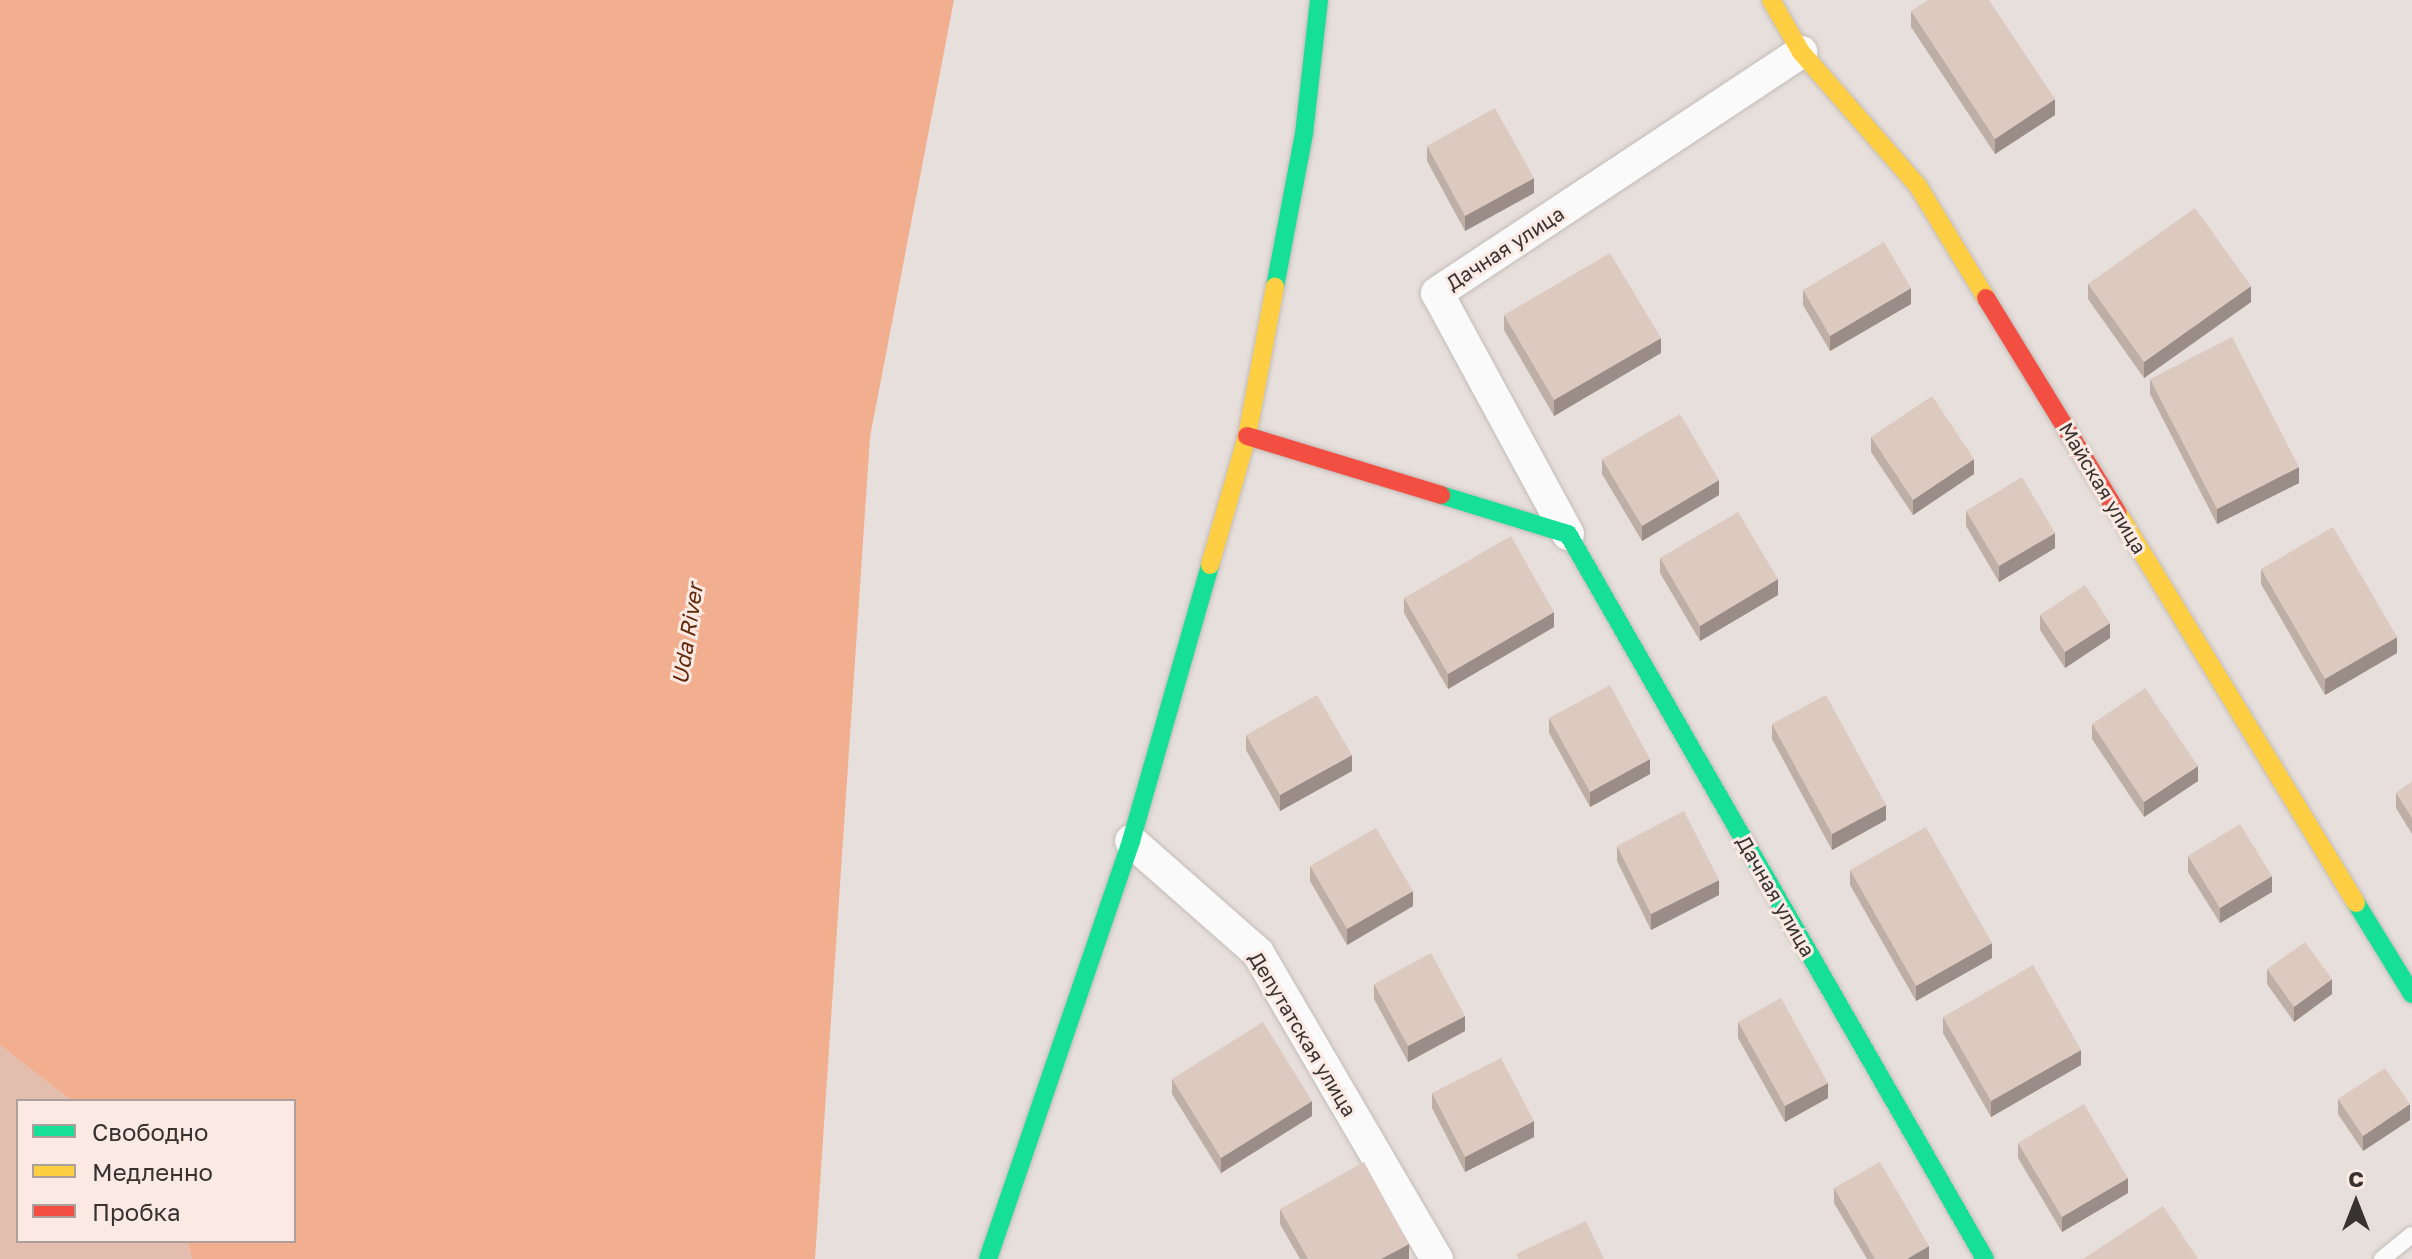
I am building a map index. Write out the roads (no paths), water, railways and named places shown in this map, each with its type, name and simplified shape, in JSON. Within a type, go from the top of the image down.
[{"type":"street","points":[[988,1259],[1131,841],[1247,436],[1304,134],[1319,0]]},
{"type":"street","name":"Майская улица","points":[[1771,0],[1801,52],[1918,186],[2412,994]]},
{"type":"street","name":"Дачная улица","points":[[1801,52],[1437,293],[1568,534],[1985,1259]]},
{"type":"street","points":[[1247,436],[1568,534]]},
{"type":"street","name":"Депутатская улица","points":[[1131,841],[1258,953],[1437,1259]]},
{"type":"lane","points":[[2382,1259],[2412,1235]]},
{"type":"water","name":"Uda River","points":[[0,0],[954,0],[870,437],[815,1259],[192,1259],[188,1243],[296,1243],[296,1099],[69,1099],[0,1045]]}]
